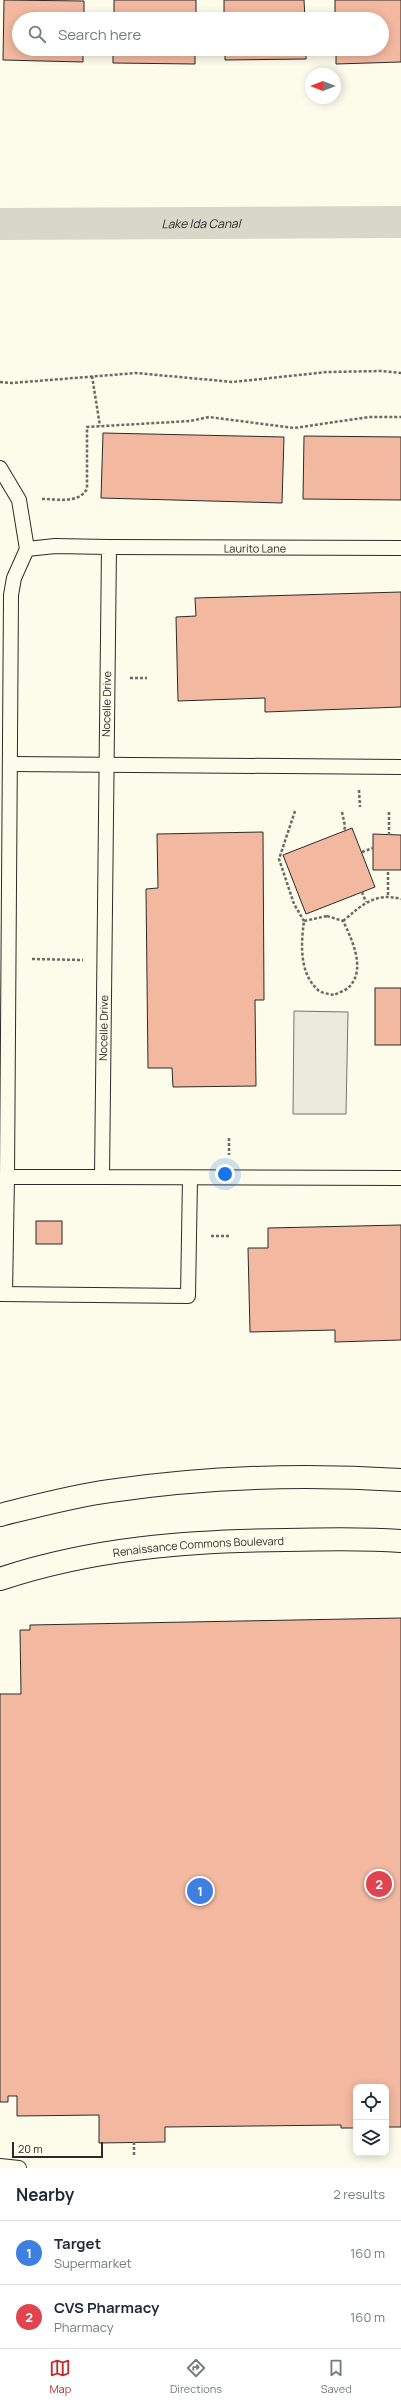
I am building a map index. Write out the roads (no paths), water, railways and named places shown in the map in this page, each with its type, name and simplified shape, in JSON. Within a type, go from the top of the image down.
[{"type":"street","points":[[0,1515],[109,1491],[162,1484],[218,1480],[313,1478],[401,1480]]},
{"type":"street","name":"Renaissance Commons Boulevard","points":[[0,1579],[67,1560],[122,1550],[176,1543],[310,1540],[401,1541]]},
{"type":"lane","points":[[0,468],[19,500],[26,548],[14,578],[11,595],[7,1177],[3,1294],[188,1296],[190,1178]]},
{"type":"lane","name":"Laurito Lane","points":[[26,548],[55,546],[401,548]]},
{"type":"lane","name":"Nocelle Drive","points":[[102,1177],[107,581],[109,547]]},
{"type":"lane","points":[[10,764],[401,767]]},
{"type":"lane","points":[[7,1177],[401,1178]]},
{"type":"lane","points":[[0,2166],[19,2168]]},
{"type":"waterway","name":"Lake Ida Canal","points":[[0,224],[401,222]]},
{"type":"place","name":"CVS Pharmacy","points":[[379,1884]]},
{"type":"place","name":"Target","points":[[200,1891]]}]
